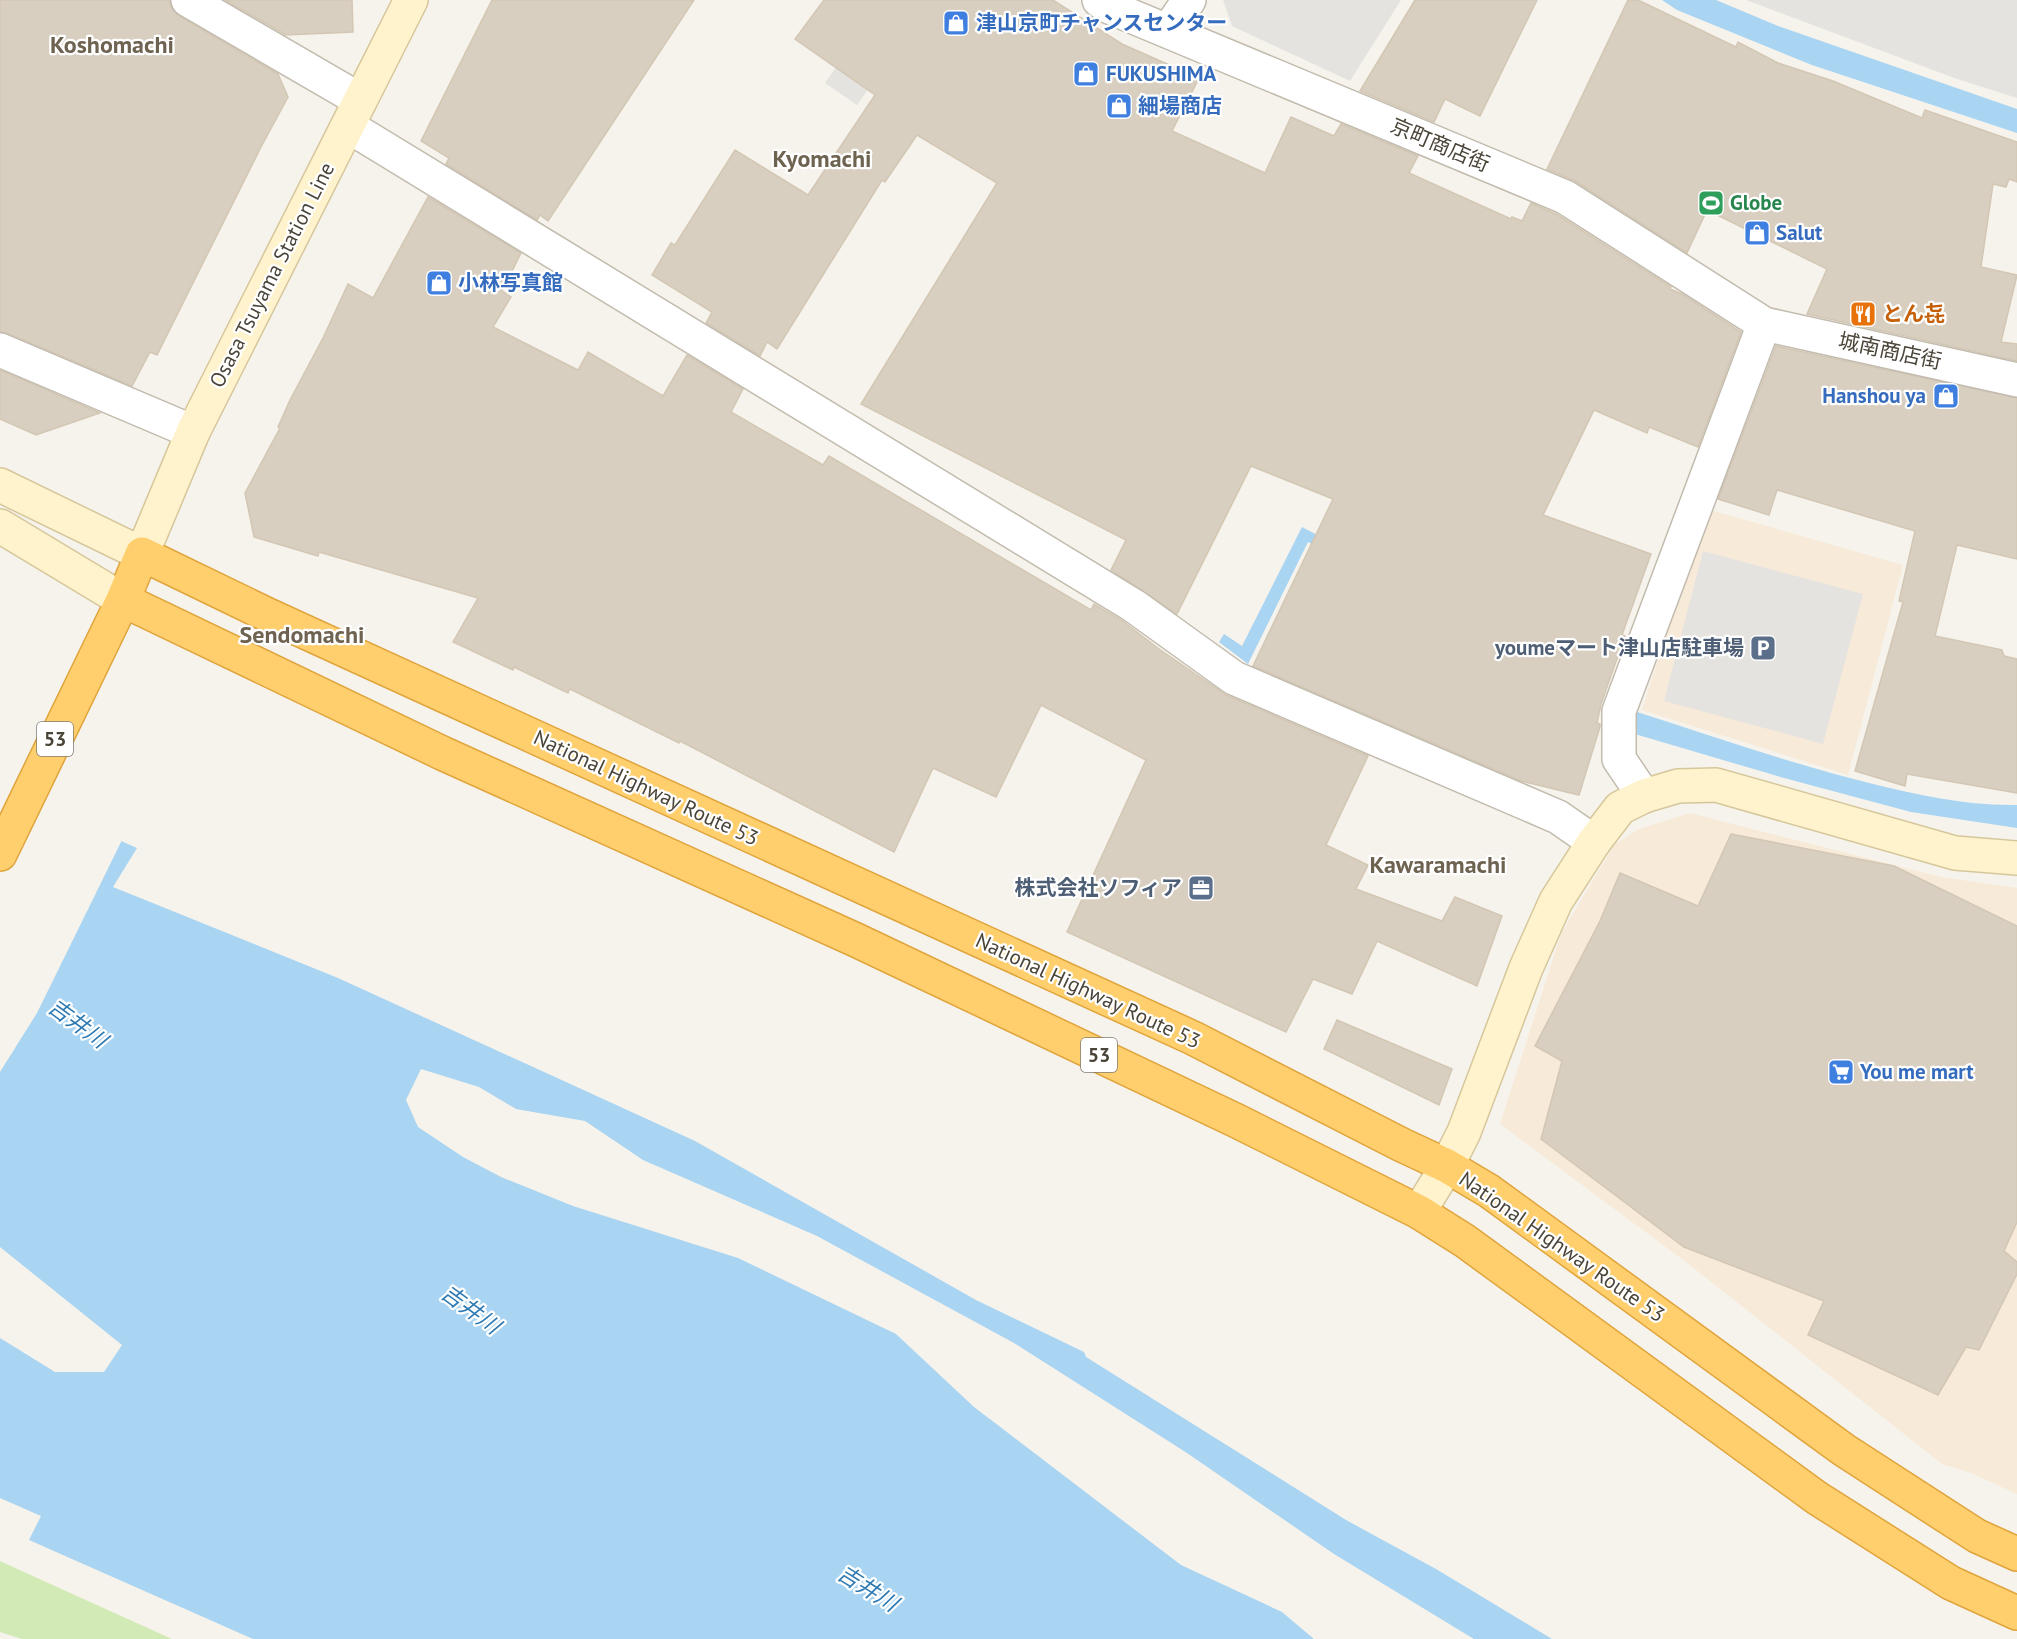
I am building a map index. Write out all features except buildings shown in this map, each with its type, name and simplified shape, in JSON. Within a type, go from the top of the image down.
[{"type":"highway","name":"53","points":[[0,854],[142,554]]},
{"type":"highway","name":"National Highway Route 53","points":[[142,554],[268,615],[1193,1038],[1447,1166],[1489,1191],[1844,1450],[1977,1536],[2017,1554]]},
{"type":"highway","name":"53","points":[[116,612],[442,753],[867,945],[1237,1120],[1419,1212],[1465,1241],[1817,1498],[1951,1583],[2017,1613]]},
{"type":"street","points":[[188,0],[354,113],[1134,606],[1234,678],[1558,817],[1594,842]]},
{"type":"street","name":"Osasa Tsuyama Station Line","points":[[142,554],[193,432],[411,0]]},
{"type":"street","name":"京町商店街","points":[[1099,0],[1107,6],[1565,197],[1764,324]]},
{"type":"street","points":[[1168,31],[1189,0]]},
{"type":"street","points":[[1644,796],[1619,759],[1619,711],[1764,324]]},
{"type":"street","name":"城南商店街","points":[[1764,324],[2017,380]]},
{"type":"street","points":[[0,350],[193,432]]},
{"type":"street","points":[[0,485],[142,554]]},
{"type":"street","points":[[0,526],[116,612]]},
{"type":"street","points":[[1419,1212],[1447,1166],[1464,1132],[1526,968],[1556,901],[1594,842],[1620,808],[1644,796],[1678,786],[1716,785],[1955,853],[2017,858]]},
{"type":"shaded area","points":[[883,0],[932,0],[857,105],[825,83]]},
{"type":"shaded area","points":[[1223,0],[1401,0],[1350,81],[1232,26]]},
{"type":"shaded area","points":[[1746,0],[2017,0],[2017,98],[1957,79]]},
{"type":"shaded area","points":[[1707,509],[1903,565],[1848,775],[1642,710]]},
{"type":"shaded area","name":"youmeマート津山店駐車場","points":[[1703,551],[1863,594],[1823,744],[1664,701]]},
{"type":"shaded area","points":[[1690,813],[1941,877],[2017,888],[2017,1494],[1971,1473],[1942,1464],[1686,1262],[1500,1124],[1561,934],[1614,845],[1639,829]]},
{"type":"green space","points":[[0,1561],[172,1639],[22,1639],[0,1632]]},
{"type":"water","points":[[1662,0],[1716,0],[1778,26],[2017,109],[2017,133],[1812,65],[1677,10]]},
{"type":"water","points":[[1302,527],[1373,564],[1483,635],[1308,542],[1248,664],[1219,642],[1224,634],[1242,646]]},
{"type":"water","points":[[1634,711],[1780,758],[1869,783],[1961,802],[2017,805],[2017,828],[1911,812],[1784,778],[1628,732]]},
{"type":"water","name":"吉井川","points":[[0,788],[137,848],[113,887],[338,978],[695,1141],[976,1300],[1084,1352],[1086,1357],[1346,1520],[1436,1569],[1552,1639],[1474,1639],[1334,1554],[1187,1453],[1014,1343],[817,1236],[643,1160],[585,1121],[516,1109],[479,1087],[421,1069],[406,1100],[418,1127],[463,1157],[501,1177],[573,1206],[738,1258],[896,1334],[974,1407],[1181,1565],[1282,1612],[1314,1639],[253,1639],[29,1540],[41,1516],[0,1498],[0,1338],[55,1372],[104,1372],[122,1345],[0,1247]]},
{"type":"pier","points":[[0,785],[123,838],[37,1013],[0,1072]]},
{"type":"place","name":"津山京町チャンスセンター","points":[[956,23]]},
{"type":"place","name":"FUKUSHIMA","points":[[1086,74]]},
{"type":"place","name":"細場商店","points":[[1119,106]]},
{"type":"place","name":"Globe","points":[[1711,203]]},
{"type":"place","name":"Salut","points":[[1757,233]]},
{"type":"place","name":"小林写真館","points":[[439,283]]},
{"type":"place","name":"とん㐂","points":[[1863,314]]},
{"type":"place","name":"Hanshou ya","points":[[1946,396]]},
{"type":"place","name":"youmeマート津山店駐車場","points":[[1763,648]]},
{"type":"place","name":"株式会社ソフィア","points":[[1201,888]]},
{"type":"place","name":"You me mart","points":[[1841,1072]]},
{"type":"district","name":"Koshomachi","points":[[112,45]]},
{"type":"district","name":"Kyomachi","points":[[822,159]]},
{"type":"district","name":"Sendomachi","points":[[302,635]]},
{"type":"district","name":"Kawaramachi","points":[[1438,865]]}]
